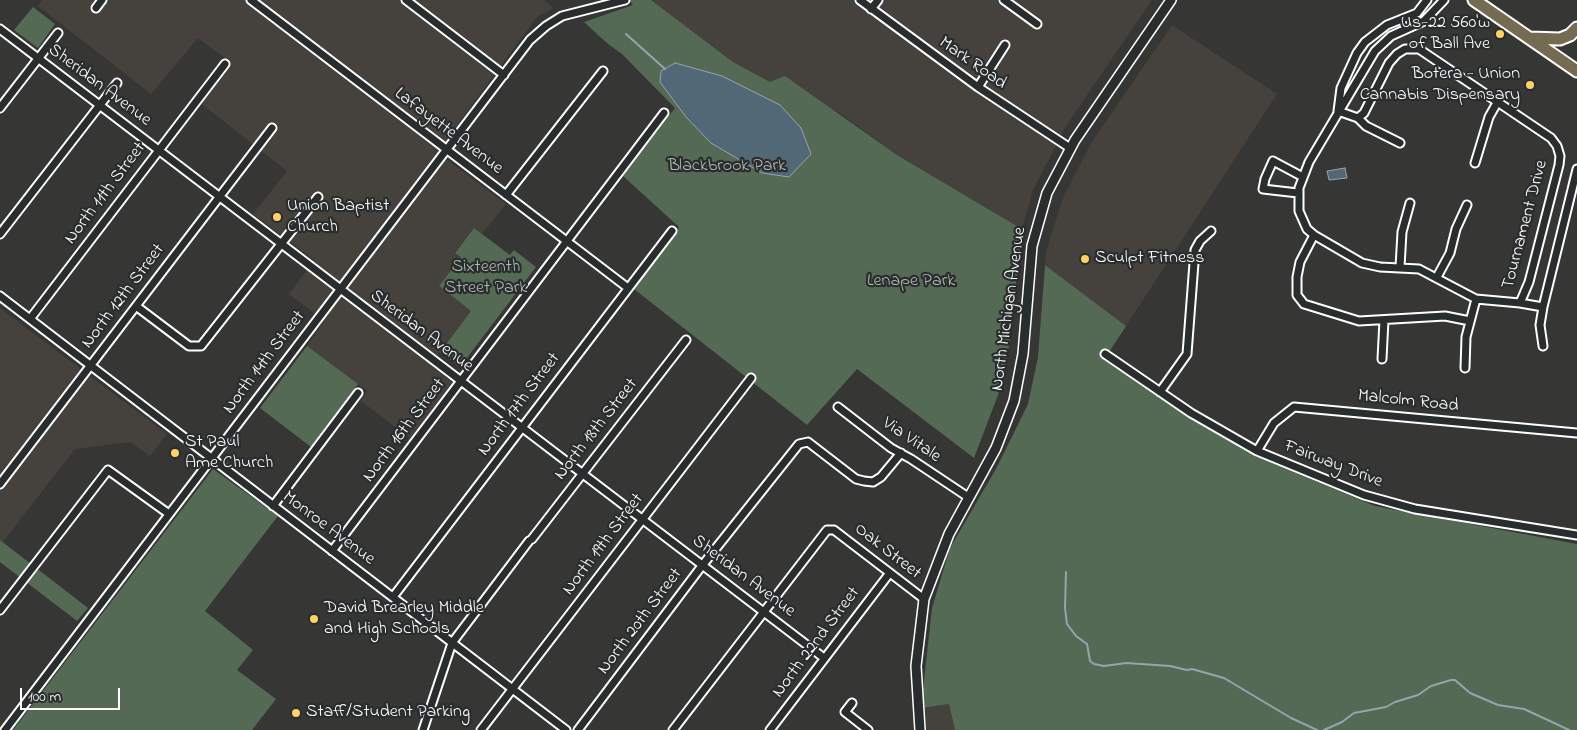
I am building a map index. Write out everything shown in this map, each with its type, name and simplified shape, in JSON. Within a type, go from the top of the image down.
[{"type":"highway","points":[[1474,0],[1577,71]]},
{"type":"highway","points":[[1528,38],[1560,39],[1570,35],[1577,28]]},
{"type":"street","points":[[96,8],[102,0]]},
{"type":"street","name":"Lafayette Avenue","points":[[250,0],[628,288]]},
{"type":"street","points":[[406,0],[504,75]]},
{"type":"street","name":"North 14th Street","points":[[5,730],[530,40],[555,20],[578,11],[625,0]]},
{"type":"street","name":"Mark Road","points":[[860,0],[978,87],[1070,148]]},
{"type":"street","points":[[871,9],[878,0]]},
{"type":"street","points":[[1004,0],[1037,24]]},
{"type":"street","name":"North Michigan Avenue","points":[[920,730],[916,666],[924,599],[941,550],[996,448],[1014,401],[1023,354],[1032,246],[1047,193],[1070,148],[1171,0]]},
{"type":"street","points":[[1338,111],[1341,88],[1361,47],[1374,33],[1417,13],[1427,0]]},
{"type":"street","points":[[1444,0],[1424,21],[1391,36],[1375,51],[1348,98],[1338,111],[1303,177],[1298,193],[1299,211],[1302,221],[1314,235],[1362,263],[1380,267],[1419,269],[1476,299],[1542,307]]},
{"type":"street","name":"Sheridan Avenue","points":[[0,29],[824,658]]},
{"type":"street","points":[[0,108],[58,33]]},
{"type":"street","points":[[978,87],[1006,46]]},
{"type":"street","name":"Tournament Drive","points":[[1358,118],[1364,113],[1389,63],[1397,54],[1412,48],[1426,52],[1551,138],[1557,146],[1560,156],[1529,282],[1520,303]]},
{"type":"street","name":"North 11th Street","points":[[30,319],[225,64]]},
{"type":"street","points":[[506,195],[604,71]]},
{"type":"street","points":[[0,234],[117,83]]},
{"type":"street","points":[[1475,163],[1480,140],[1489,117],[1498,102]]},
{"type":"street","points":[[1338,111],[1358,118],[1366,126],[1400,143]]},
{"type":"street","name":"North 16th Street","points":[[332,551],[664,114]]},
{"type":"street","name":"North 12th Street","points":[[0,484],[272,128]]},
{"type":"street","points":[[1298,193],[1263,189],[1265,180],[1272,161],[1303,177]]},
{"type":"street","points":[[1543,346],[1540,325],[1542,307],[1577,169]]},
{"type":"street","points":[[136,306],[189,346],[198,347],[206,342],[318,197]]},
{"type":"street","points":[[1400,267],[1402,232],[1410,203]]},
{"type":"street","points":[[1437,277],[1450,254],[1458,224],[1467,205]]},
{"type":"street","name":"North 17th Street","points":[[393,597],[672,231]]},
{"type":"street","points":[[1160,392],[1187,354],[1195,250],[1200,241],[1211,231]]},
{"type":"street","points":[[1314,235],[1300,262],[1297,277],[1297,295],[1300,300],[1310,307],[1360,321],[1445,316],[1470,321]]},
{"type":"street","name":"Monroe Avenue","points":[[0,296],[566,730]]},
{"type":"street","points":[[1465,368],[1465,345],[1476,299]]},
{"type":"street","points":[[1382,359],[1384,320]]},
{"type":"street","name":"North 18th Street","points":[[423,730],[452,643],[686,340]]},
{"type":"street","name":"Fairway Drive","points":[[1104,354],[1191,413],[1257,451],[1364,495],[1414,509],[1577,535]]},
{"type":"street","name":"North 19th Street","points":[[481,730],[750,378]]},
{"type":"street","points":[[273,506],[358,393]]},
{"type":"street","name":"Via Vitale","points":[[838,407],[891,448],[968,497]]},
{"type":"street","name":"Malcolm Road","points":[[1257,451],[1274,423],[1294,407],[1577,434]]},
{"type":"street","name":"North 20th Street","points":[[578,730],[703,565],[800,444],[805,442],[856,479],[873,482],[881,478],[901,453]]},
{"type":"street","points":[[0,610],[108,470],[169,514]]},
{"type":"street","name":"Oak Street","points":[[764,612],[827,530],[834,530],[924,599]]},
{"type":"street","name":"North 22nd Street","points":[[770,730],[889,574]]},
{"type":"street","points":[[673,730],[764,612]]},
{"type":"street","points":[[852,703],[844,712],[868,730]]},
{"type":"shaded area","points":[[42,0],[544,0],[554,8],[537,17],[437,152],[506,204],[482,234],[474,228],[455,252],[461,257],[439,286],[471,311],[430,364],[454,384],[411,439],[361,401],[367,391],[307,346],[324,321],[289,294],[314,260],[253,214],[287,171],[199,102],[229,61],[198,38],[151,94],[38,6]]},
{"type":"shaded area","points":[[651,0],[1152,0],[1066,126],[1033,190],[1022,229],[897,155],[838,112],[770,82],[733,62]]},
{"type":"shaded area","points":[[1172,25],[1277,94],[1126,326],[1045,265],[1046,252],[1062,200],[1091,143]]},
{"type":"shaded area","points":[[0,308],[167,434],[150,456],[130,442],[75,449],[3,542],[0,540]]},
{"type":"shaded area","points":[[949,704],[955,730],[924,730],[921,708]]},
{"type":"green space","points":[[629,0],[651,0],[733,62],[770,82],[785,76],[897,155],[1022,229],[1008,353],[998,395],[974,458],[857,369],[807,425],[634,289],[679,227],[623,176],[675,108],[622,54],[584,22],[633,5]]},
{"type":"green space","points":[[33,7],[55,24],[38,48],[14,30]]},
{"type":"green space","name":"Sixteenth Street Park","points":[[474,228],[510,255],[514,250],[536,267],[460,367],[440,352],[471,311],[439,286],[461,257],[455,253]]},
{"type":"green space","points":[[1045,265],[1126,326],[1104,360],[1182,413],[1255,456],[1375,506],[1577,544],[1577,730],[955,730],[949,704],[921,708],[932,608],[950,548],[997,467],[1028,404],[1038,357]]},
{"type":"green space","points":[[307,346],[358,384],[311,447],[260,408]]},
{"type":"green space","points":[[213,469],[278,516],[205,611],[253,650],[237,670],[276,699],[252,730],[13,730]]},
{"type":"green space","points":[[0,540],[88,608],[77,621],[0,562]]},
{"type":"water","points":[[675,63],[722,76],[780,105],[801,128],[811,154],[789,177],[762,173],[711,143],[686,117],[660,82],[661,71]]},
{"type":"water","points":[[1345,168],[1347,178],[1329,180],[1327,171]]},
{"type":"waterway","points":[[626,34],[665,69]]},
{"type":"waterway","points":[[1066,572],[1065,608],[1067,624],[1076,636],[1087,644],[1090,661],[1094,664],[1104,666],[1126,663],[1170,666],[1187,670],[1192,669],[1224,678],[1291,718],[1317,730]]},
{"type":"waterway","points":[[1324,730],[1342,722],[1354,713],[1386,707],[1395,702],[1418,695],[1431,686],[1451,680],[1455,680],[1470,693],[1498,705],[1524,709],[1569,730]]},
{"type":"place","name":"Us-22 560'w of Ball Ave","points":[[1500,34]]},
{"type":"place","name":"Botera - Union Cannabis Dispensary","points":[[1530,85]]},
{"type":"place","name":"Union Baptist Church","points":[[277,217]]},
{"type":"place","name":"Sculpt Fitness","points":[[1085,259]]},
{"type":"place","name":"St Paul Ame Church","points":[[175,453]]},
{"type":"place","name":"David Brearley Middle and High Schools","points":[[314,619]]},
{"type":"place","name":"Staff/Student Parking","points":[[296,713]]},
{"type":"park label","name":"Blackbrook Park","points":[[727,167]]},
{"type":"park label","name":"Lenape Park","points":[[911,282]]}]
